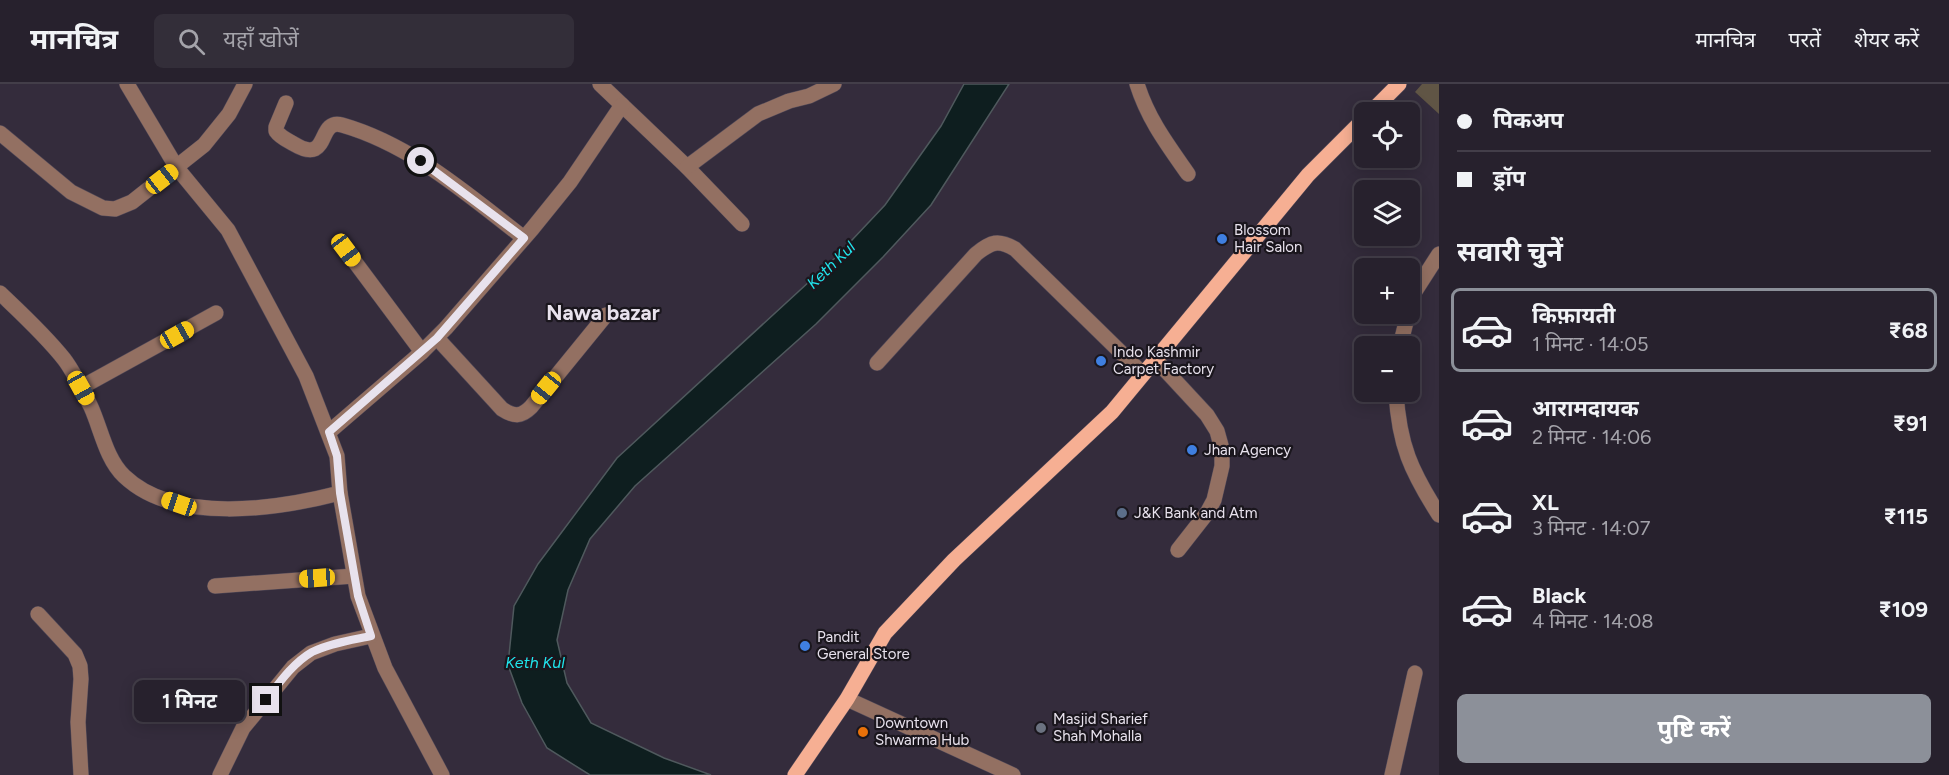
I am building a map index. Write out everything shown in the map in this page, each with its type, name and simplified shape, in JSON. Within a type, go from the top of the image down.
[{"type":"main road","points":[[1381,102],[1399,84]]},
{"type":"main road","points":[[795,775],[847,699],[885,633],[954,560],[1112,412],[1308,175],[1354,129]]},
{"type":"street","points":[[127,84],[177,168],[228,230],[306,376],[337,456],[340,493],[354,576],[371,636],[385,668],[442,775]]},
{"type":"street","points":[[0,133],[71,192],[103,208],[115,209],[132,202],[204,145],[229,114],[245,84]]},
{"type":"street","points":[[600,84],[687,167],[742,224]]},
{"type":"street","points":[[687,167],[758,114],[789,101],[809,96],[834,84]]},
{"type":"street","points":[[1137,84],[1153,123],[1188,174]]},
{"type":"street","points":[[286,104],[276,131],[281,137],[305,151],[318,148],[334,124],[372,137],[421,161],[524,238]]},
{"type":"street","points":[[329,432],[437,338],[570,182],[622,105]]},
{"type":"street","points":[[877,363],[976,254],[992,243],[1004,243],[1015,249],[1143,374]]},
{"type":"street","points":[[346,250],[422,352]]},
{"type":"street","points":[[1420,284],[1439,254]]},
{"type":"street","points":[[0,293],[65,360],[91,407],[112,459],[124,476],[148,493],[179,504],[216,510],[306,502],[340,493]]},
{"type":"street","points":[[81,388],[216,313]]},
{"type":"street","points":[[437,338],[502,409],[515,416],[523,415],[606,315]]},
{"type":"street","points":[[1155,359],[1207,415],[1217,431],[1222,449],[1219,483],[1214,500],[1207,513],[1178,550]]},
{"type":"street","points":[[1397,402],[1401,438],[1411,468],[1439,515]]},
{"type":"street","points":[[214,586],[354,576]]},
{"type":"street","points":[[38,614],[75,654],[80,666],[78,722],[81,775]]},
{"type":"street","points":[[220,775],[243,728],[293,668],[311,653],[335,644],[371,636]]},
{"type":"street","points":[[1392,775],[1415,673]]},
{"type":"street","points":[[847,699],[1013,775]]},
{"type":"water","name":"Keth Kul","points":[[964,84],[1009,84],[931,205],[816,324],[635,486],[590,539],[568,590],[557,640],[567,683],[591,723],[664,758],[711,775],[590,775],[547,748],[522,703],[508,665],[514,606],[538,564],[617,458],[835,258],[885,205],[941,126]]},
{"type":"building","points":[[1422,84],[1439,84],[1439,114],[1415,92]]},
{"type":"place","name":"Blossom Hair Salon","points":[[1222,239]]},
{"type":"place","name":"Indo Kashmir Carpet Factory","points":[[1101,361]]},
{"type":"place","name":"Jhan Agency","points":[[1192,450]]},
{"type":"place","name":"J&K Bank and Atm","points":[[1122,513]]},
{"type":"place","name":"Pandit General Store","points":[[805,646]]},
{"type":"place","name":"Masjid Sharief Shah Mohalla","points":[[1041,728]]},
{"type":"place","name":"Downtown Shwarma Hub","points":[[863,732]]},
{"type":"district","name":"Nawa bazar","points":[[603,312]]},
{"type":"route","points":[[266,700],[293,668],[311,653],[335,644],[371,636],[358,596],[340,493],[337,456],[329,432],[437,338],[524,238],[421,161]]}]
